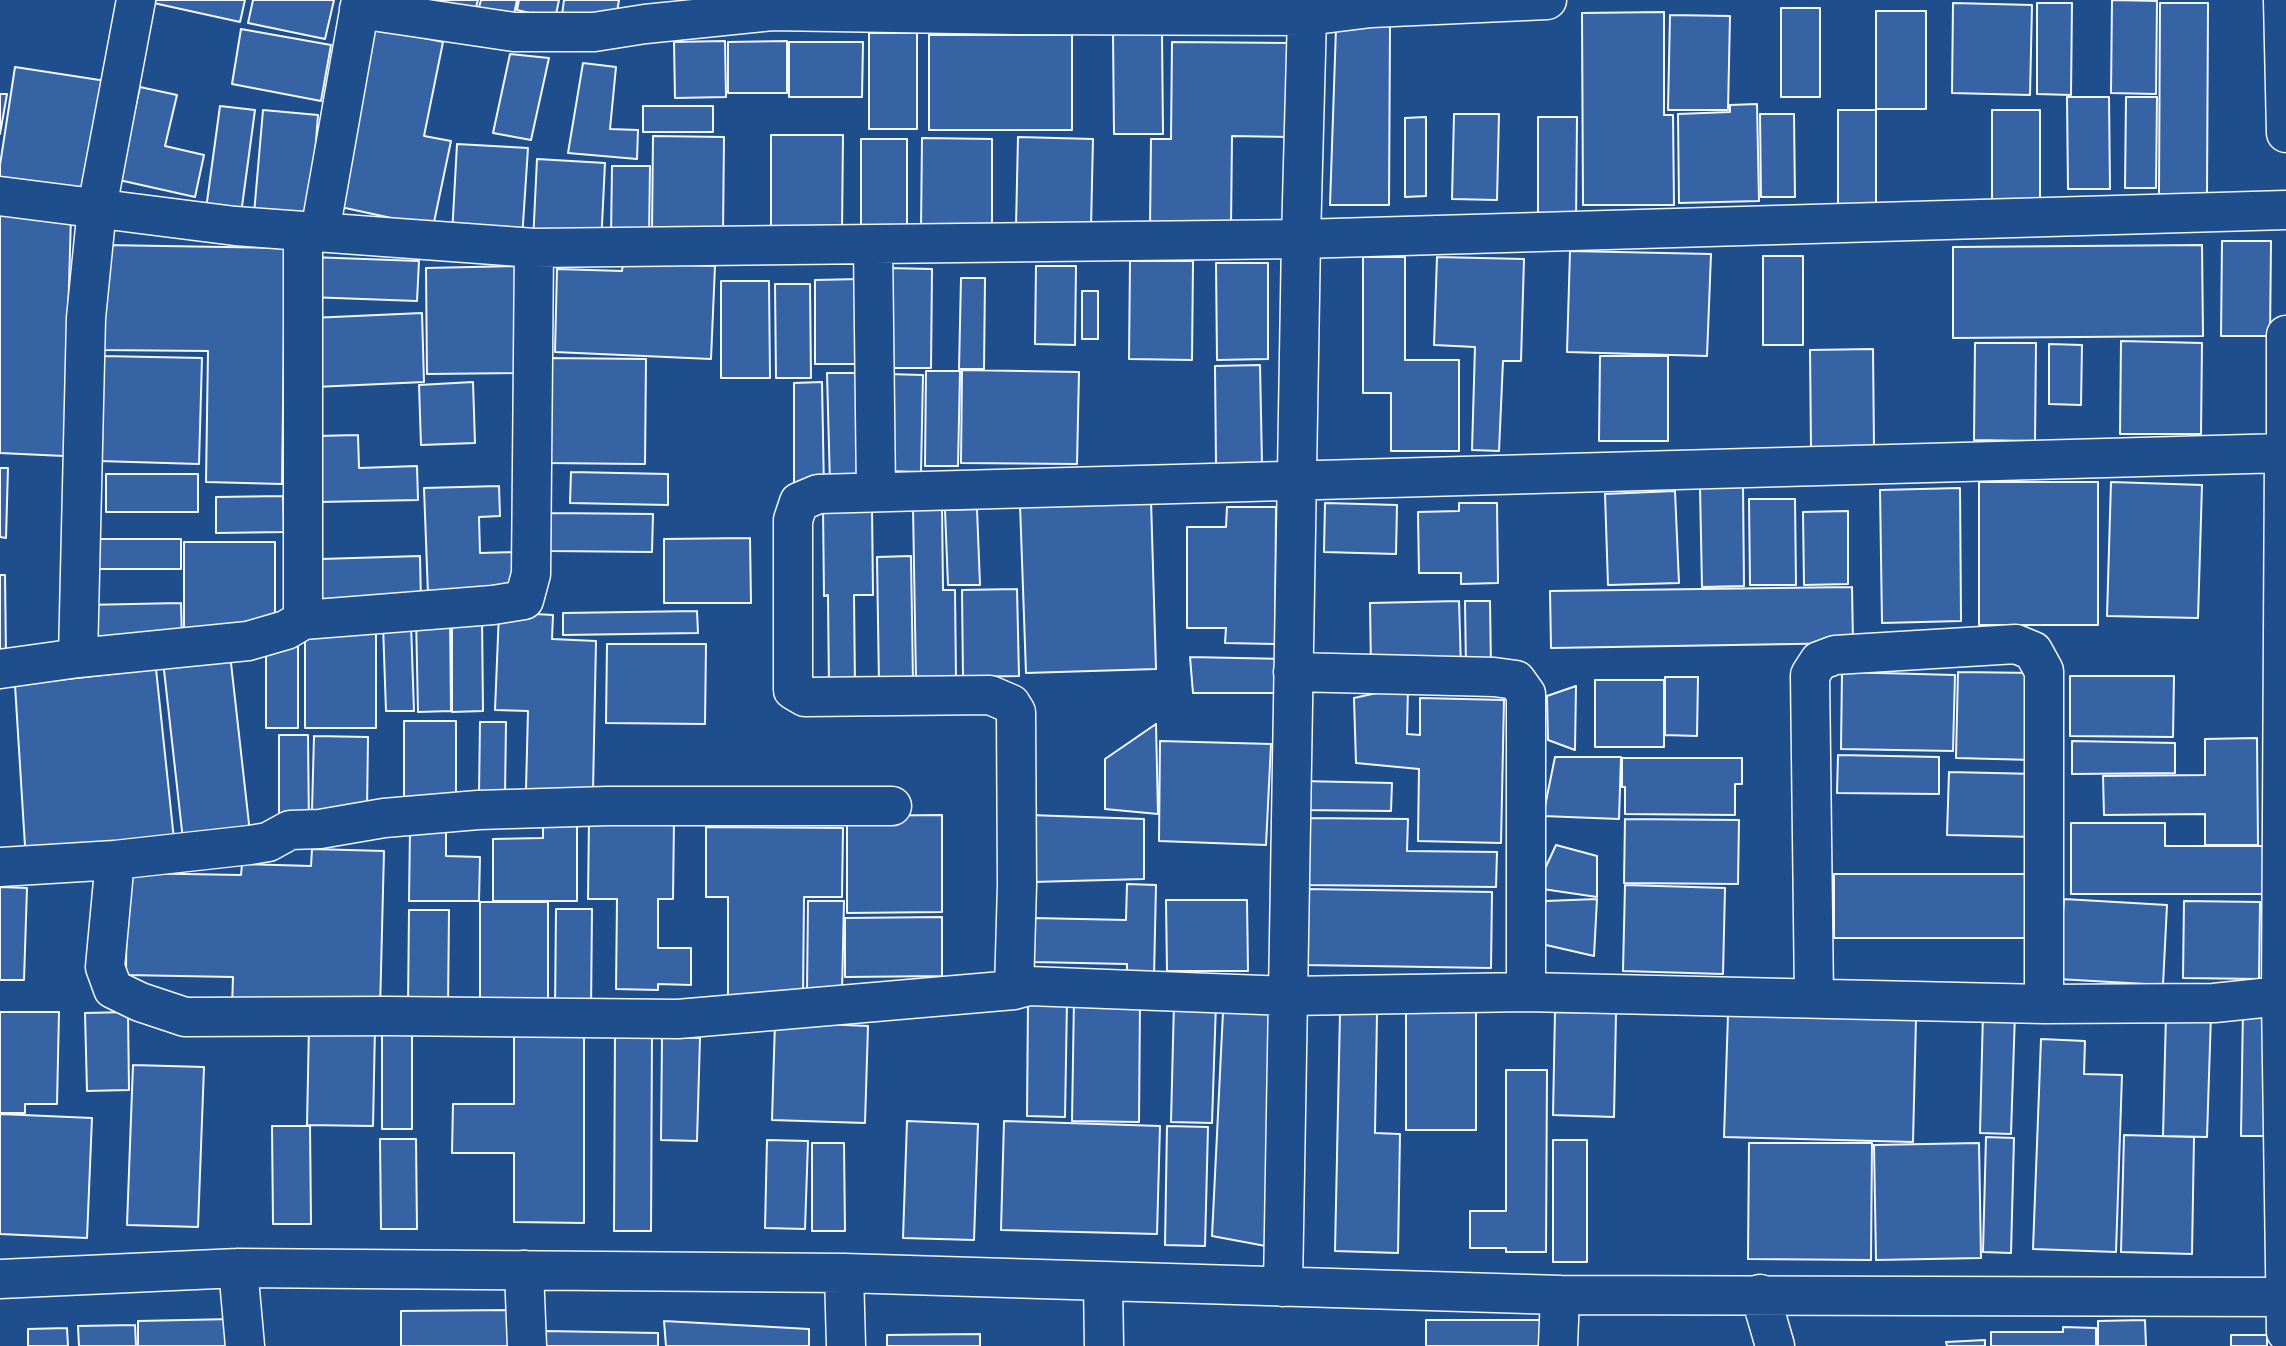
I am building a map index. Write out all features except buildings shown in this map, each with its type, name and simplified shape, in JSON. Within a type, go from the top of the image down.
[{"type":"street","points":[[78,658],[86,318],[97,208],[136,0]]},
{"type":"street","points":[[303,620],[311,231],[360,4],[513,32],[594,33],[645,23],[772,10],[1016,8],[1307,16],[1371,4],[1547,0]]},
{"type":"street","points":[[2283,0],[2286,133]]},
{"type":"street","points":[[1283,1287],[1307,16]]},
{"type":"street","points":[[0,196],[235,226],[534,248],[1301,239],[2286,209]]},
{"type":"street","points":[[873,245],[876,492]]},
{"type":"street","points":[[0,669],[78,658],[248,641],[286,630],[303,620],[493,605],[524,600],[531,574],[534,248]]},
{"type":"street","points":[[0,1279],[238,1268],[844,1272],[1560,1295],[1760,1294],[2285,1308],[2283,996],[2286,335]]},
{"type":"street","points":[[1014,990],[1017,885],[1016,712],[1011,704],[990,695],[805,697],[793,690],[793,520],[799,502],[818,494],[876,492],[2285,453]]},
{"type":"street","points":[[1814,998],[1810,675],[1819,661],[1835,655],[2016,644],[2033,651],[2044,671],[2045,1004]]},
{"type":"street","points":[[1293,672],[1494,677],[1516,681],[1526,694],[1526,992]]},
{"type":"street","points":[[0,867],[115,860],[250,845],[268,842],[290,830],[320,829],[384,818],[478,810],[608,806],[892,806]]},
{"type":"street","points":[[115,860],[105,967],[113,989],[140,1002],[185,1017],[678,1019],[1014,990],[1029,986],[1288,996],[1526,992],[2045,1004],[2214,1003],[2283,996]]},
{"type":"street","points":[[238,1268],[245,1346]]},
{"type":"street","points":[[524,1270],[527,1346]]},
{"type":"street","points":[[844,1272],[846,1346]]},
{"type":"street","points":[[1103,1282],[1104,1346]]},
{"type":"street","points":[[1760,1294],[1774,1346]]},
{"type":"street","points":[[1559,1346],[1560,1295]]}]
